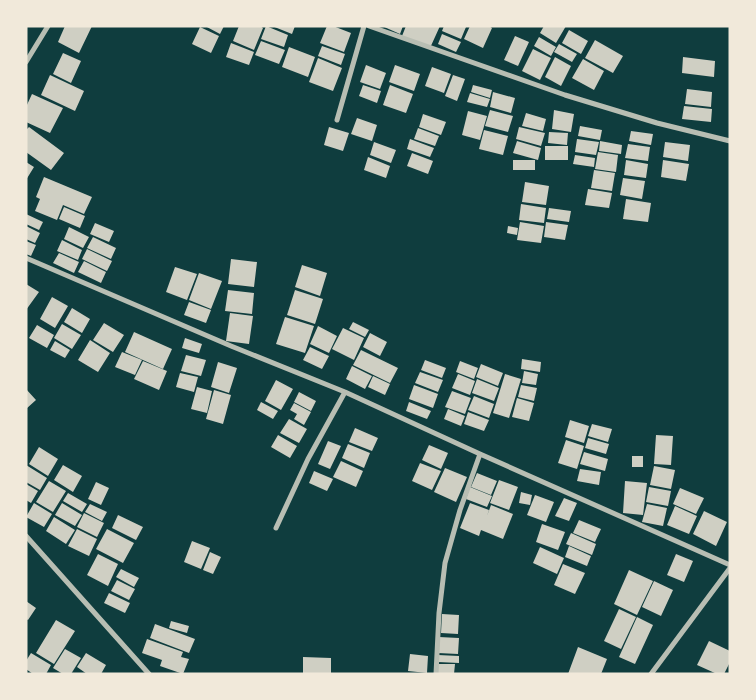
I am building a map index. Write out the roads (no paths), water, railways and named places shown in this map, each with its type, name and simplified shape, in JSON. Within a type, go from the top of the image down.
[{"type":"street","points":[[26,62],[48,26]]},
{"type":"street","points":[[337,120],[364,26]]},
{"type":"street","points":[[369,26],[565,95],[657,123],[730,141]]},
{"type":"street","points":[[26,258],[231,346],[345,392],[730,566],[651,674]]},
{"type":"street","points":[[276,528],[308,459],[345,392]]},
{"type":"street","points":[[436,674],[439,613],[445,562],[460,510],[480,454]]},
{"type":"street","points":[[26,536],[149,674]]}]
